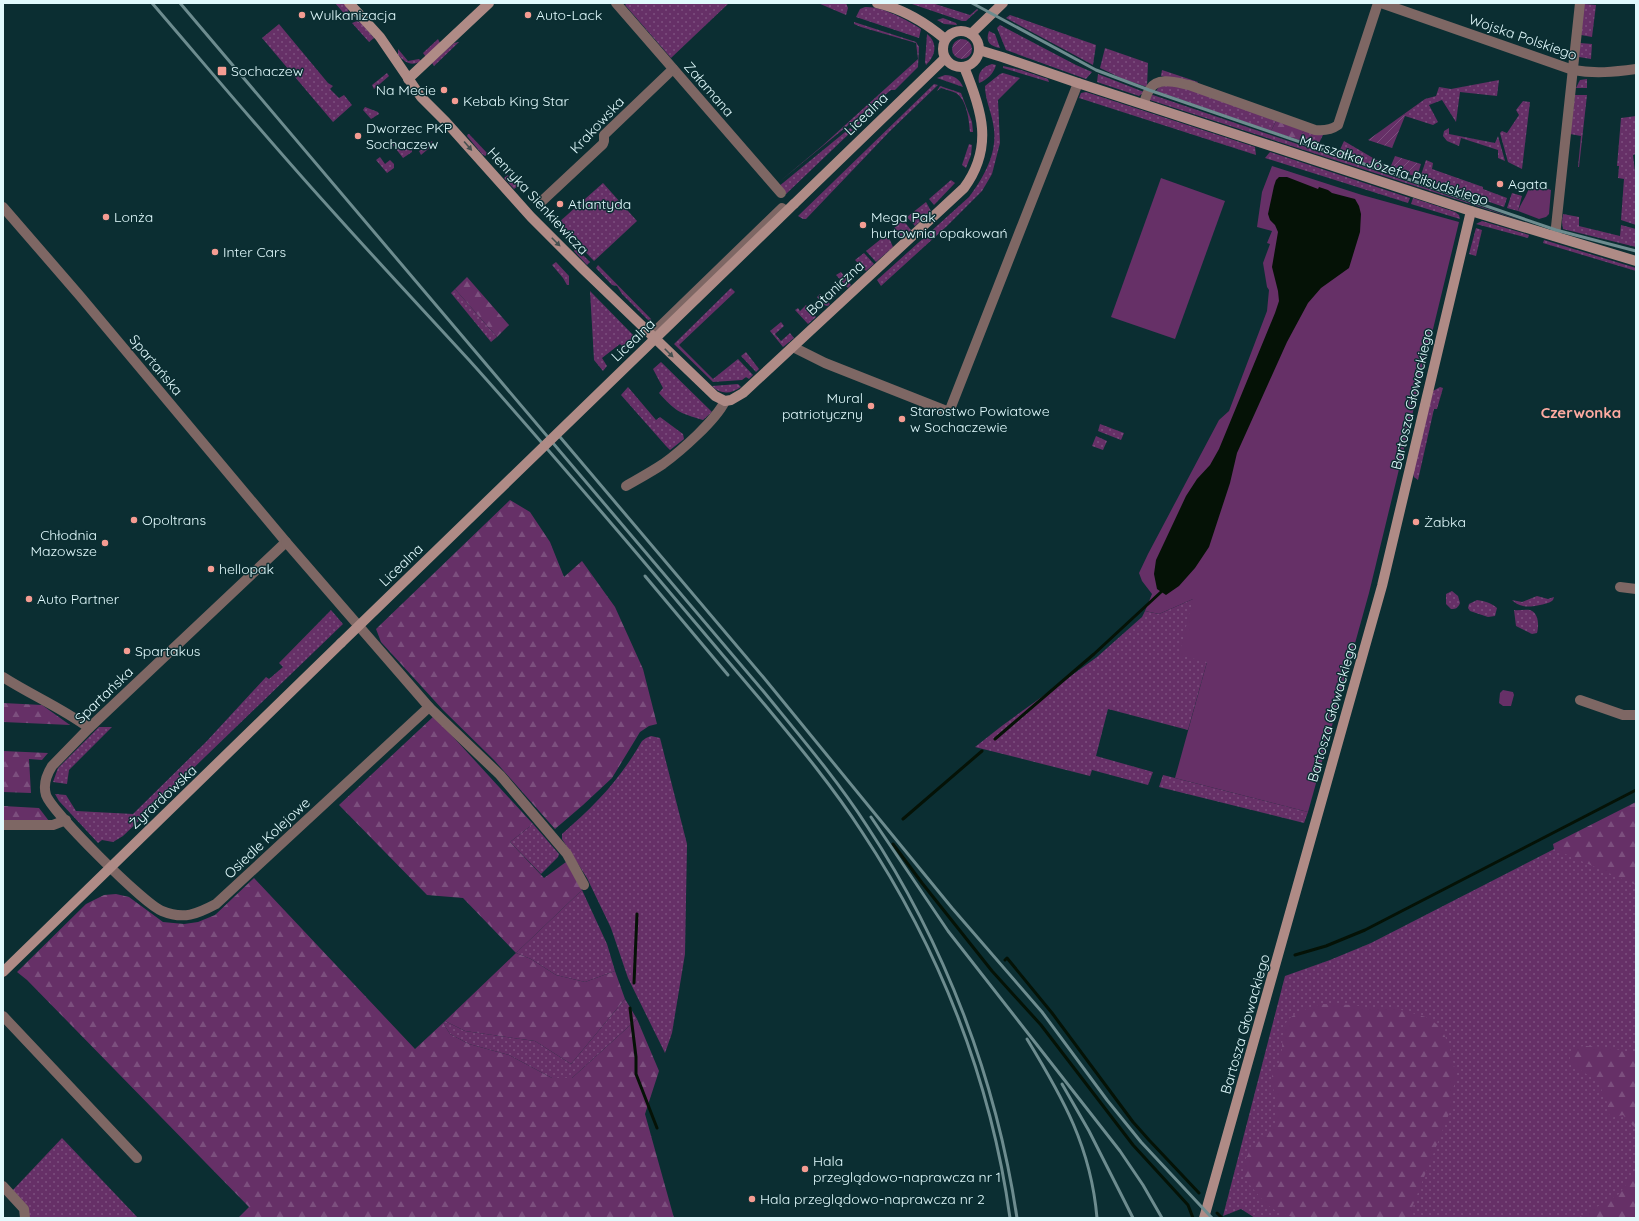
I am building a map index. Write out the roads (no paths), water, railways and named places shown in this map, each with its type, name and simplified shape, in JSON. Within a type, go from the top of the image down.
[{"type":"street","name":"Henryka Sienkiewicza","points":[[349,3],[380,37],[421,97],[442,118],[531,217],[715,396],[725,401]]},
{"type":"street","points":[[408,79],[489,3]]},
{"type":"street","name":"Załamana","points":[[616,3],[781,193]]},
{"type":"street","points":[[877,3],[897,9],[915,17],[928,25],[945,39]]},
{"type":"street","points":[[971,34],[1003,3]]},
{"type":"street","name":"Wojska Polskiego","points":[[1380,3],[1573,70],[1590,73],[1606,73],[1636,69]]},
{"type":"street","name":"Marszałka Józefa Piłsudskiego","points":[[1144,104],[1150,88],[1162,82],[1172,81],[1189,85],[1315,130],[1327,130],[1338,125],[1380,3]]},
{"type":"street","points":[[1555,236],[1580,3]]},
{"type":"street","points":[[957,31],[965,31],[971,34],[978,41],[979,50],[975,60],[964,66],[953,65],[945,58],[943,45],[945,39],[950,34],[957,31]]},
{"type":"street","name":"Marszałka Józefa Piłsudskiego","points":[[979,50],[1471,211],[1636,261]]},
{"type":"street","name":"Licealna","points":[[341,643],[945,58]]},
{"type":"street","name":"Botaniczna","points":[[725,401],[736,398],[743,393],[964,188],[975,173],[981,156],[983,131],[976,99],[964,66]]},
{"type":"street","name":"Krakowska","points":[[542,201],[602,144],[604,141],[604,135],[673,69]]},
{"type":"street","points":[[793,347],[825,364],[949,412],[1078,83]]},
{"type":"street","name":"Spartańska","points":[[3,207],[80,296],[286,542],[430,707]]},
{"type":"street","name":"Licealna","points":[[651,335],[782,208]]},
{"type":"street","name":"Bartosza Głowackiego","points":[[1204,1218],[1382,586],[1471,211]]},
{"type":"street","points":[[626,486],[662,464],[681,448],[718,413],[725,401]]},
{"type":"street","name":"Spartańska","points":[[110,867],[55,808],[46,795],[46,780],[52,766],[89,728],[286,542]]},
{"type":"street","points":[[1620,587],[1636,589]]},
{"type":"street","name":"Żyrardowska","points":[[3,972],[341,643]]},
{"type":"street","points":[[3,677],[28,693],[69,714],[89,728]]},
{"type":"street","points":[[1580,700],[1623,715],[1636,715]]},
{"type":"street","points":[[430,707],[500,775],[567,854],[584,884]]},
{"type":"street","name":"Osiedle Kolejowe","points":[[110,867],[133,889],[161,911],[180,916],[198,914],[216,904],[430,707]]},
{"type":"street","points":[[3,825],[53,825],[66,820]]},
{"type":"street","points":[[3,1016],[137,1158]]},
{"type":"street","points":[[3,1186],[25,1214]]},
{"type":"waterway","points":[[995,739],[1094,654],[1161,592]]},
{"type":"waterway","points":[[903,819],[982,751]]},
{"type":"waterway","points":[[1295,955],[1326,946],[1365,930],[1636,790]]},
{"type":"waterway","points":[[893,844],[992,971],[1041,1025],[1133,1145],[1188,1205],[1193,1218]]},
{"type":"waterway","points":[[634,983],[637,914]]},
{"type":"waterway","points":[[1005,960],[1007,958],[1052,1013],[1133,1122],[1199,1193]]},
{"type":"waterway","points":[[630,1008],[636,1057],[636,1074],[657,1128]]},
{"type":"waterway","points":[[1217,1213],[1222,1218]]},
{"type":"railway","points":[[152,3],[243,110],[313,189],[469,360],[549,451],[765,705],[828,783],[890,876],[938,969],[958,1017],[990,1116],[1010,1218]]},
{"type":"railway","points":[[180,3],[764,692],[817,757],[855,808],[895,871],[920,917],[943,965],[963,1014],[981,1064],[996,1114],[1008,1166],[1017,1218]]},
{"type":"railway","points":[[972,3],[1096,70],[1149,90],[1556,230],[1636,251]]},
{"type":"railway","points":[[560,437],[764,678],[952,908],[1042,1012],[1107,1100],[1141,1142],[1212,1218]]},
{"type":"railway","points":[[645,576],[728,675]]},
{"type":"railway","points":[[871,817],[948,931],[1120,1151],[1143,1185],[1162,1218]]},
{"type":"railway","points":[[1027,1039],[1063,1103],[1082,1146],[1089,1168],[1097,1218]]},
{"type":"railway","points":[[1062,1084],[1089,1131],[1133,1218]]},
{"type":"place","name":"Wulkanizacja","points":[[302,15]]},
{"type":"place","name":"Auto-Lack","points":[[528,15]]},
{"type":"place","name":"Sochaczew","points":[[222,71]]},
{"type":"place","name":"Na Mecie","points":[[444,90]]},
{"type":"place","name":"Kebab King Star","points":[[455,101]]},
{"type":"place","name":"Dworzec PKP Sochaczew","points":[[358,136]]},
{"type":"place","name":"Agata","points":[[1500,184]]},
{"type":"place","name":"Atlantyda","points":[[560,204]]},
{"type":"place","name":"Lonża","points":[[106,217]]},
{"type":"place","name":"Mega Pak hurtownia opakowań","points":[[863,225]]},
{"type":"place","name":"Inter Cars","points":[[215,252]]},
{"type":"place","name":"Mural patriotyczny","points":[[871,406]]},
{"type":"place","name":"Starostwo Powiatowe w Sochaczewie","points":[[902,419]]},
{"type":"place","name":"Opoltrans","points":[[134,520]]},
{"type":"place","name":"Żabka","points":[[1416,522]]},
{"type":"place","name":"Chłodnia Mazowsze","points":[[105,543]]},
{"type":"place","name":"hellopak","points":[[211,569]]},
{"type":"place","name":"Auto Partner","points":[[29,599]]},
{"type":"place","name":"Spartakus","points":[[127,651]]},
{"type":"place","name":"Hala przeglądowo-naprawcza nr 1","points":[[805,1169]]},
{"type":"place","name":"Hala przeglądowo-naprawcza nr 2","points":[[752,1199]]},
{"type":"district","name":"Czerwonka","points":[[1581,413]]}]
